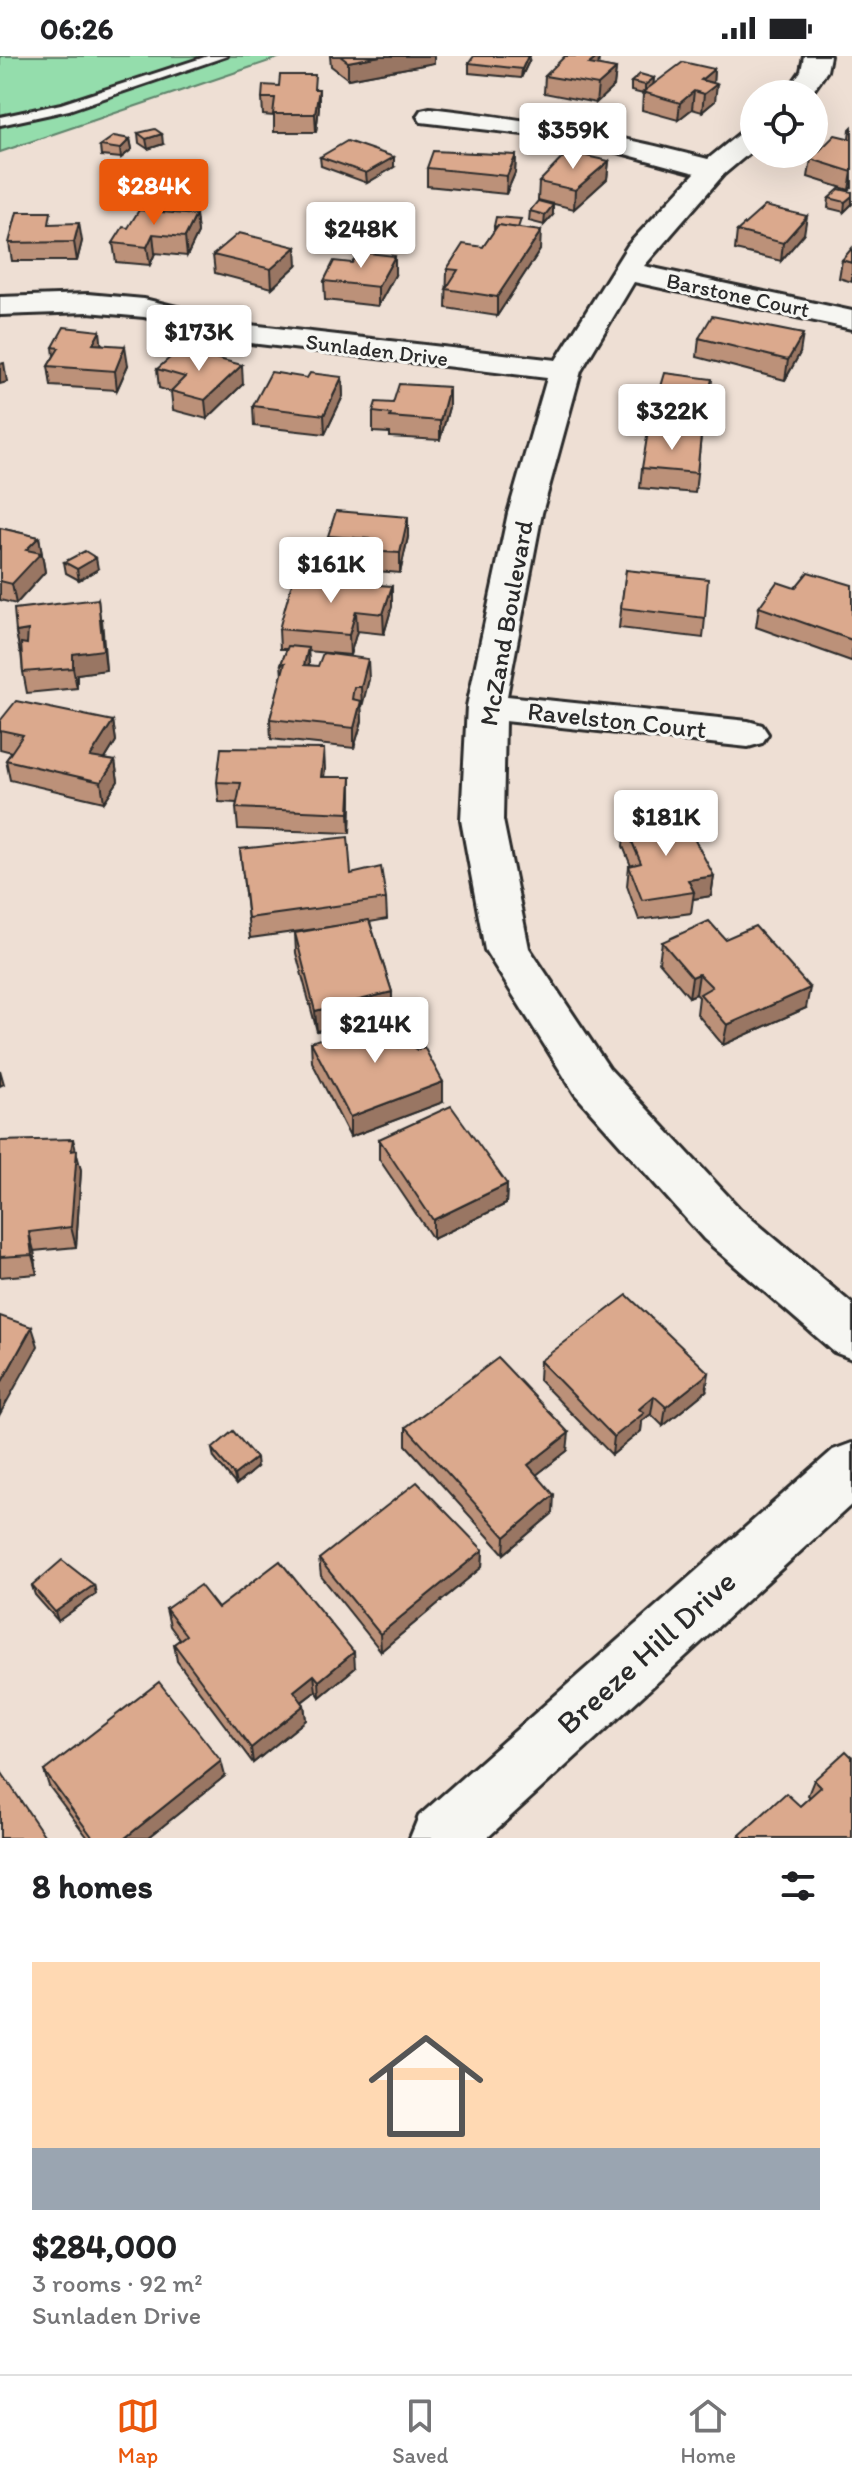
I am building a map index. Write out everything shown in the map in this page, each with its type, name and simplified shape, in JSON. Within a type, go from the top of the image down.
[{"type":"street","points":[[808,80],[814,71],[817,56]]},
{"type":"street","points":[[430,116],[523,126],[612,142],[713,169]]},
{"type":"street","name":"McZand Boulevard","points":[[740,147],[713,169],[638,251],[565,371],[525,513],[486,706],[482,820],[507,950],[592,1081],[722,1224],[852,1336]]},
{"type":"street","name":"Barstone Court","points":[[624,271],[852,320]]},
{"type":"street","name":"Sunladen Drive","points":[[0,306],[88,303],[144,308],[250,334],[565,371]]},
{"type":"street","name":"Ravelston Court","points":[[486,706],[748,734]]},
{"type":"street","name":"Breeze Hill Drive","points":[[441,1838],[852,1468]]},
{"type":"lane","points":[[0,121],[64,107],[221,56]]},
{"type":"green space","points":[[0,56],[284,56],[0,152]]},
{"type":"building","points":[[340,56],[380,56],[348,62]]},
{"type":"building","points":[[474,56],[528,56],[522,69],[469,63]]},
{"type":"building","points":[[565,56],[599,56],[589,64],[616,69],[598,85],[545,76]]},
{"type":"building","points":[[683,62],[714,69],[701,80],[717,84],[704,94],[694,91],[680,103],[643,92]]},
{"type":"building","points":[[640,74],[654,78],[645,85],[631,82]]},
{"type":"building","points":[[280,75],[315,75],[314,89],[319,89],[315,114],[273,114],[275,98],[262,98],[263,85],[279,86]]},
{"type":"building","points":[[155,129],[162,134],[146,139],[138,133]]},
{"type":"building","points":[[835,135],[852,139],[852,172],[828,164],[828,142]]},
{"type":"building","points":[[114,136],[130,139],[120,149],[100,146]]},
{"type":"building","points":[[347,141],[394,157],[366,173],[320,157]]},
{"type":"building","points":[[433,151],[516,155],[507,176],[427,168]]},
{"type":"building","points":[[568,152],[609,161],[575,190],[539,182]]},
{"type":"building","points":[[140,165],[160,165],[154,175],[136,174]]},
{"type":"building","points":[[839,189],[852,192],[852,196],[845,202],[829,198]]},
{"type":"building","points":[[538,201],[553,205],[545,215],[530,211]]},
{"type":"building","points":[[765,206],[807,216],[783,243],[737,231]]},
{"type":"building","points":[[139,210],[196,215],[185,237],[153,234],[147,247],[113,243],[123,227],[128,228]]},
{"type":"building","points":[[17,212],[51,212],[49,224],[79,223],[74,242],[9,243]]},
{"type":"building","points":[[496,217],[521,219],[518,228],[497,227],[494,226]]},
{"type":"building","points":[[498,225],[541,231],[497,297],[446,289],[458,270],[447,269],[463,244],[483,247]]},
{"type":"building","points":[[239,233],[296,247],[271,269],[213,255]]},
{"type":"building","points":[[852,248],[852,263],[842,260]]},
{"type":"building","points":[[359,252],[395,256],[378,287],[324,281],[334,261],[352,263]]},
{"type":"building","points":[[712,316],[803,334],[788,360],[699,338]]},
{"type":"building","points":[[64,327],[100,331],[93,344],[125,346],[115,371],[48,366],[59,348],[53,347]]},
{"type":"building","points":[[180,349],[242,365],[205,400],[171,391],[185,377],[157,369]]},
{"type":"building","points":[[271,372],[307,378],[310,373],[342,377],[324,415],[253,406]]},
{"type":"building","points":[[665,373],[712,379],[704,414],[652,408]]},
{"type":"building","points":[[399,384],[449,387],[440,421],[390,417],[391,414],[373,412],[376,402],[393,403]]},
{"type":"building","points":[[648,431],[701,436],[697,473],[642,468]]},
{"type":"building","points":[[336,511],[408,517],[400,553],[364,551],[369,539],[328,536]]},
{"type":"building","points":[[0,528],[39,537],[26,550],[41,553],[12,584],[0,581]]},
{"type":"building","points":[[85,551],[96,558],[77,569],[64,562]]},
{"type":"building","points":[[626,570],[708,579],[705,618],[621,608]]},
{"type":"building","points":[[808,572],[852,585],[852,640],[759,607],[777,582],[795,588]]},
{"type":"building","points":[[293,579],[392,586],[383,614],[356,611],[349,635],[279,629]]},
{"type":"building","points":[[98,599],[103,650],[73,654],[73,668],[23,672],[21,643],[27,644],[28,630],[16,632],[14,609]]},
{"type":"building","points":[[288,646],[308,648],[304,665],[318,666],[323,653],[368,659],[361,687],[354,687],[352,699],[361,701],[354,728],[270,719],[285,663],[281,664]]},
{"type":"building","points":[[16,701],[113,721],[90,757],[115,761],[101,782],[6,760],[23,735],[0,730],[0,721]]},
{"type":"building","points":[[221,748],[324,749],[321,777],[351,777],[349,813],[236,808],[241,783],[217,782]]},
{"type":"building","points":[[682,816],[714,876],[688,880],[694,892],[642,900],[629,866],[641,863],[625,825]]},
{"type":"building","points":[[348,837],[351,874],[381,867],[386,899],[248,918],[240,849]]},
{"type":"building","points":[[369,920],[392,992],[315,1011],[295,933]]},
{"type":"building","points":[[709,921],[725,939],[755,926],[810,988],[727,1025],[700,994],[712,987],[699,974],[692,977],[662,942]]},
{"type":"building","points":[[395,1013],[416,1050],[424,1047],[443,1082],[350,1117],[311,1042]]},
{"type":"building","points":[[451,1106],[507,1184],[433,1220],[379,1139]]},
{"type":"building","points":[[73,1139],[71,1151],[77,1150],[71,1227],[29,1232],[32,1255],[0,1257],[0,1141]]},
{"type":"building","points":[[627,1295],[709,1373],[666,1407],[654,1396],[639,1409],[644,1413],[614,1437],[540,1361]]},
{"type":"building","points":[[0,1316],[32,1327],[0,1385]]},
{"type":"building","points":[[498,1358],[569,1433],[528,1465],[554,1495],[505,1537],[406,1427]]},
{"type":"building","points":[[233,1431],[256,1458],[234,1475],[212,1449]]},
{"type":"building","points":[[417,1482],[483,1550],[380,1634],[319,1559]]},
{"type":"building","points":[[62,1560],[94,1585],[55,1612],[32,1586]]},
{"type":"building","points":[[280,1561],[354,1652],[319,1681],[314,1675],[294,1691],[304,1705],[251,1748],[174,1644],[186,1635],[166,1609],[200,1585],[218,1608]]},
{"type":"building","points":[[159,1682],[221,1761],[125,1838],[93,1838],[44,1771]]},
{"type":"building","points":[[846,1751],[852,1757],[852,1838],[743,1838],[740,1835],[786,1793],[800,1806],[821,1787],[814,1780]]},
{"type":"building","points":[[2,1773],[46,1838],[0,1838]]}]
